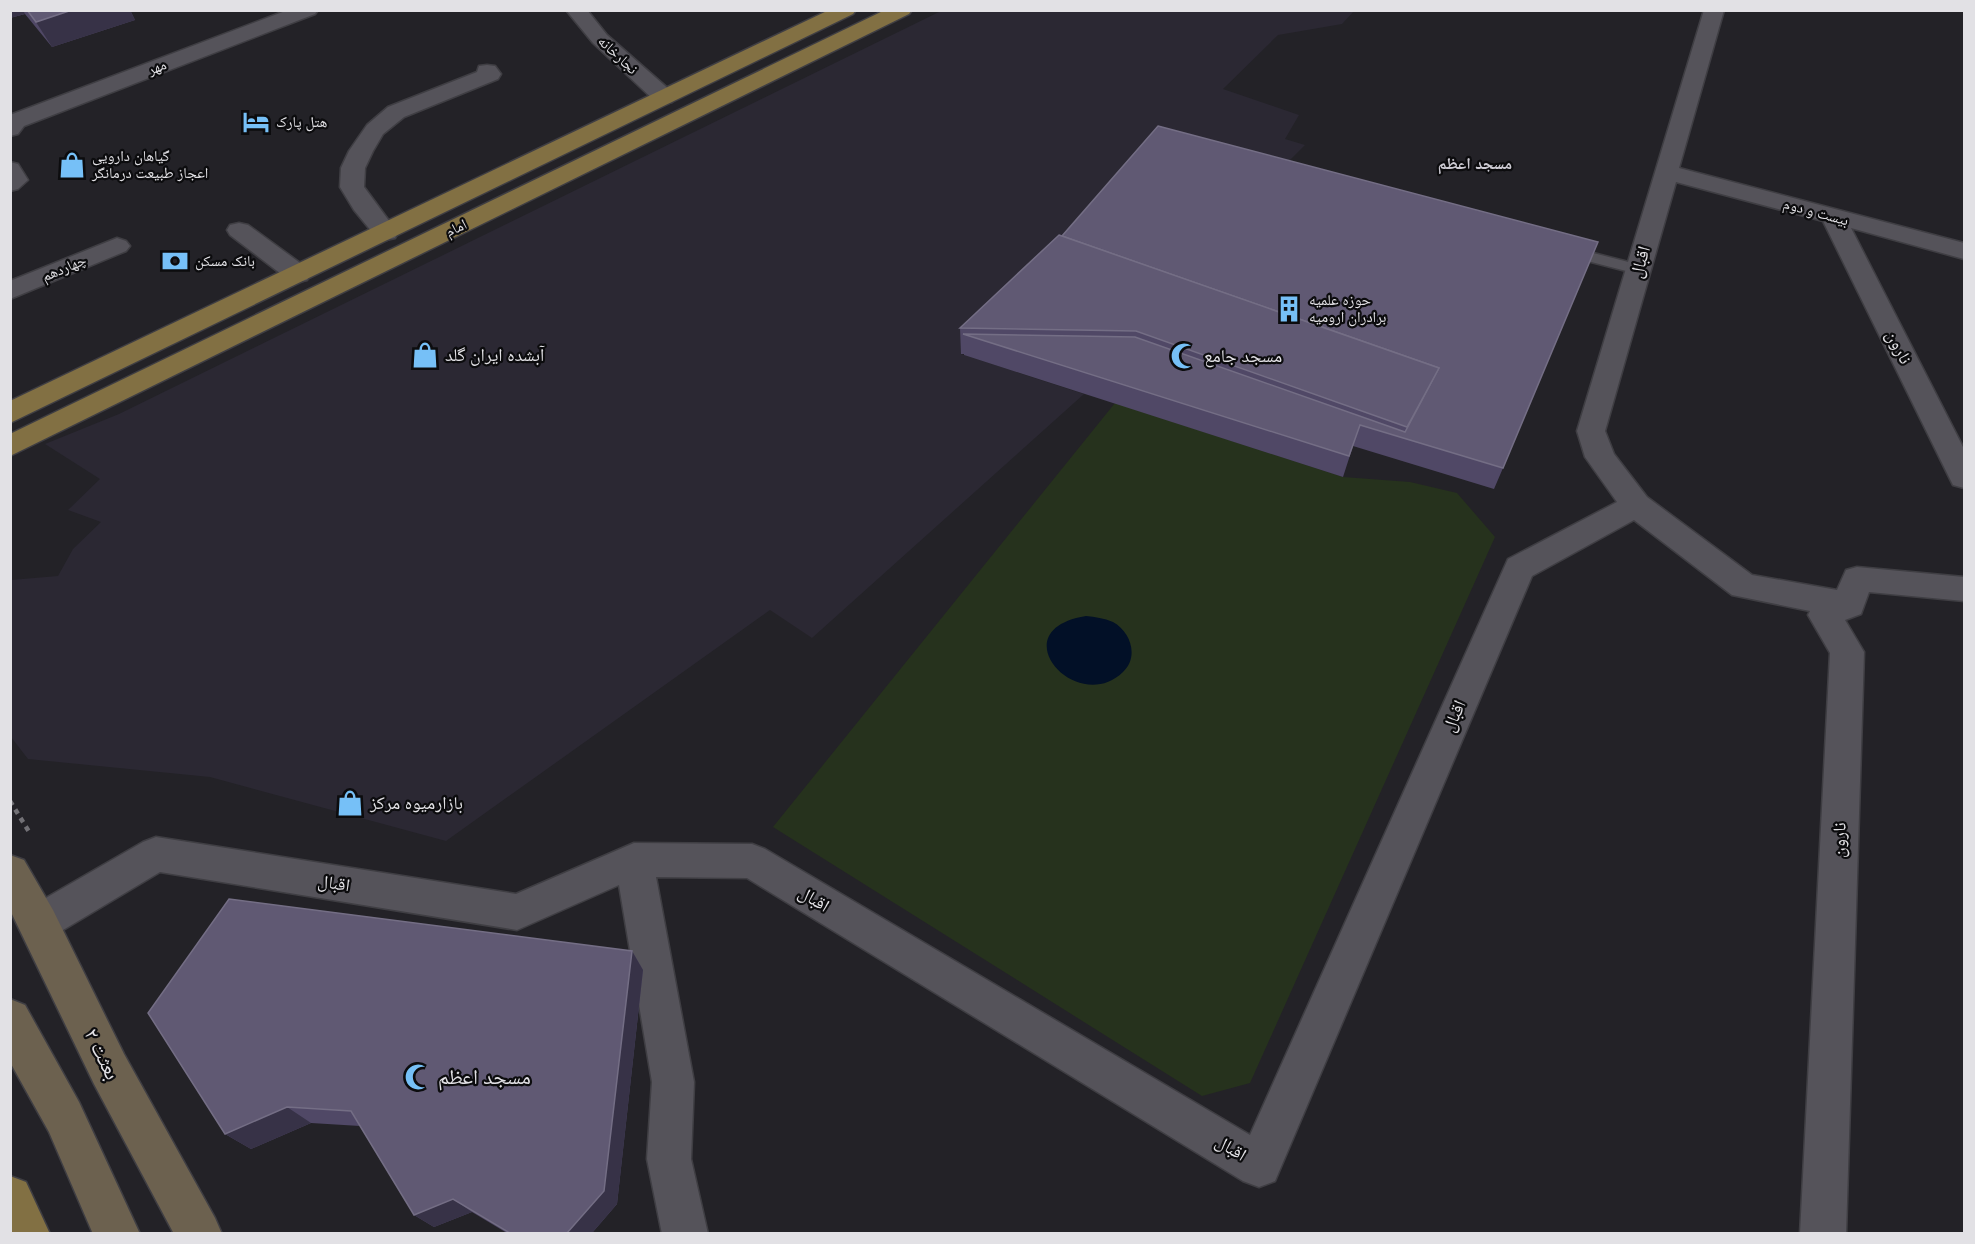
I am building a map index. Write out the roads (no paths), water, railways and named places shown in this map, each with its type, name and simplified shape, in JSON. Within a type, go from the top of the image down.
[{"type":"main road","name":"امام","points":[[11,412],[846,10]]},
{"type":"main road","name":"امام","points":[[10,446],[902,10]]},
{"type":"main road","name":"بعثت ۲","points":[[10,872],[39,923],[109,1069],[199,1233]]},
{"type":"main road","points":[[10,1019],[64,1118],[117,1233]]},
{"type":"main road","points":[[10,1198],[27,1233]]},
{"type":"street","name":"مهر","points":[[10,129],[16,120],[308,10]]},
{"type":"street","name":"نجارخانه","points":[[576,10],[600,39],[664,97]]},
{"type":"street","name":"اقبال","points":[[39,923],[156,854],[517,912],[634,860],[752,861],[1259,1165],[1519,568],[1636,505],[1600,457],[1591,431],[1714,10]]},
{"type":"street","points":[[386,233],[363,205],[352,187],[353,168],[361,151],[375,130],[396,112],[490,74],[487,71]]},
{"type":"street","points":[[10,169],[16,180],[10,184]]},
{"type":"street","name":"بیست و دوم","points":[[1667,172],[1965,251]]},
{"type":"street","name":"نارون","points":[[1833,217],[1965,477]]},
{"type":"street","points":[[239,230],[298,274]]},
{"type":"street","name":"چهاردهم","points":[[10,291],[117,246]]},
{"type":"street","points":[[1636,505],[1743,586],[1849,605],[1857,579],[1965,589]]},
{"type":"street","name":"نارون","points":[[1823,1233],[1847,652],[1824,615],[1849,605]]},
{"type":"street","points":[[634,860],[673,1082],[669,1159],[685,1233]]},
{"type":"lane","points":[[1553,247],[1638,269]]},
{"type":"water","points":[[1086,616],[1113,622],[1124,632],[1131,645],[1131,659],[1128,666],[1123,672],[1105,683],[1086,684],[1068,678],[1055,666],[1047,652],[1049,637],[1061,624]]},
{"type":"place","name":"هتل پارک","points":[[256,122]]},
{"type":"place","name":"گیاهان دارویی اعجاز طبیعت درمانگر","points":[[72,165]]},
{"type":"place","name":"بانک مسکن","points":[[175,261]]},
{"type":"place","name":"حوزه علمیه برادران ارومیه","points":[[1289,309]]},
{"type":"place","name":"آبشده ایران گلد","points":[[425,355]]},
{"type":"place","name":"مسجد جامع","points":[[1184,356]]},
{"type":"place","name":"بازارمیوه مرکز","points":[[350,803]]},
{"type":"place","name":"مسجد اعظم","points":[[418,1077]]},
{"type":"district","name":"مسجد اعظم","points":[[1475,164]]}]
